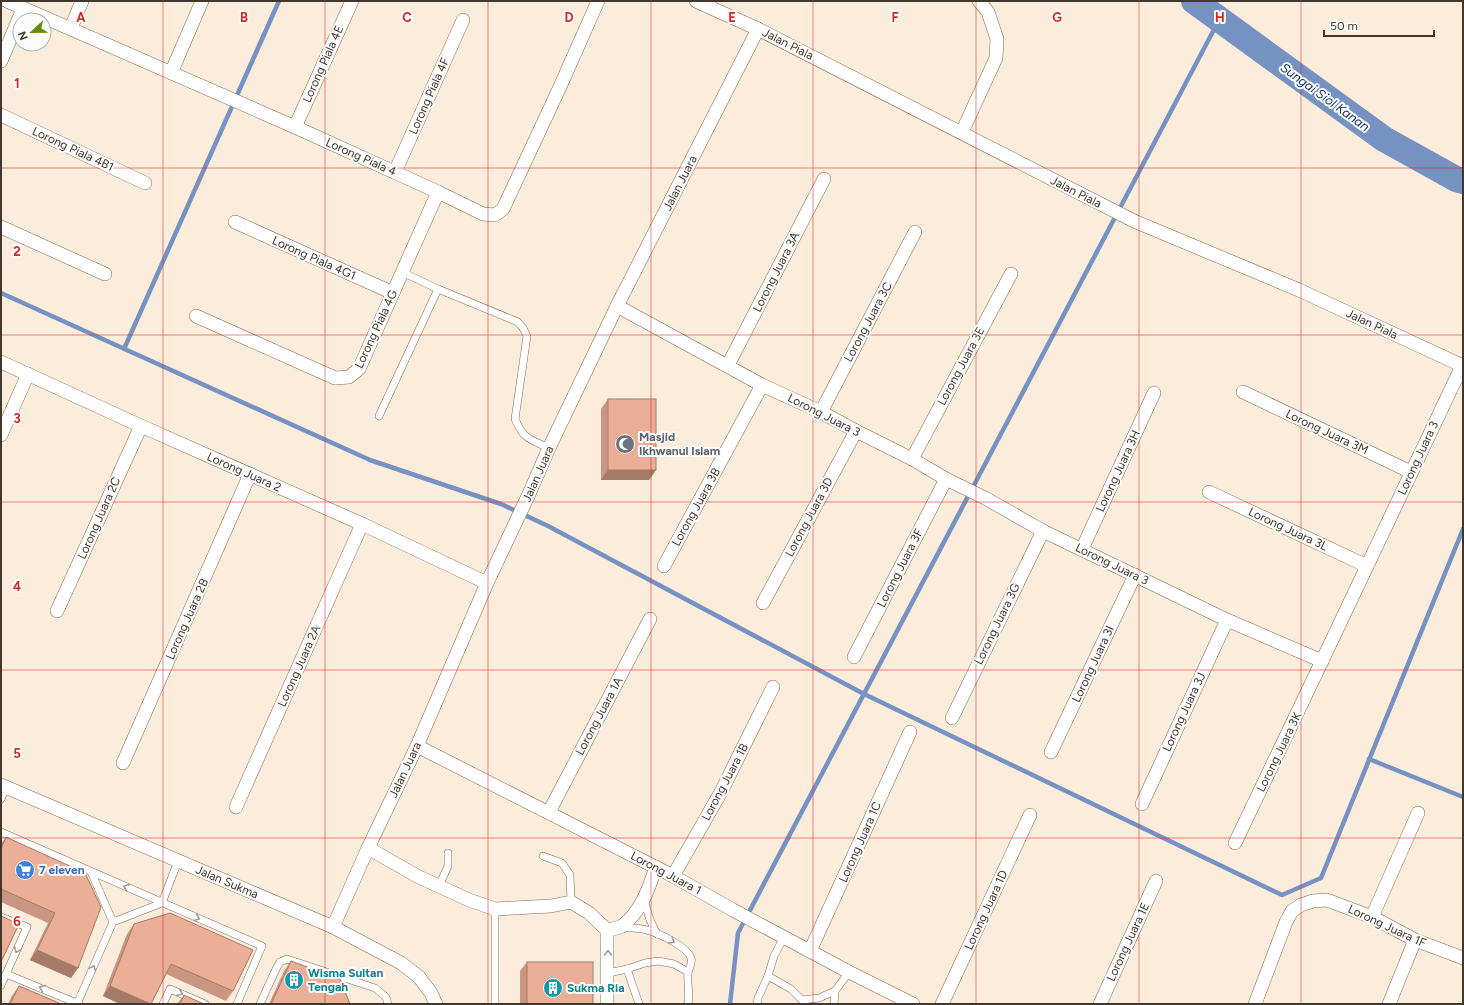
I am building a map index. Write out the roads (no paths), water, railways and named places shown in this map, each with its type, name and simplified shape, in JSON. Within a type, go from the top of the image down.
[{"type":"street","name":"Lorong Piala 4","points":[[7,1],[295,127],[483,214],[495,215],[502,209],[559,89],[598,1]]},
{"type":"street","points":[[71,28],[82,1]]},
{"type":"street","points":[[171,73],[202,1]]},
{"type":"street","name":"Lorong Piala 4E","points":[[295,127],[352,1]]},
{"type":"street","name":"Jalan Piala","points":[[696,1],[758,29],[1134,221],[1299,290],[1463,366]]},
{"type":"street","points":[[962,132],[996,58],[997,39],[988,12],[979,1]]},
{"type":"street","points":[[1,62],[23,9]]},
{"type":"street","name":"Lorong Piala 4F","points":[[395,172],[462,20]]},
{"type":"street","name":"Jalan Juara","points":[[333,927],[368,848],[417,746],[487,583],[516,523],[549,448],[617,306],[758,29]]},
{"type":"street","name":"Lorong Piala 4B1","points":[[1,115],[145,183]]},
{"type":"street","name":"Lorong Juara 3A","points":[[728,366],[824,179]]},
{"type":"street","name":"Lorong Piala 4G","points":[[196,316],[335,378],[349,377],[360,369],[438,192]]},
{"type":"street","name":"Lorong Piala 4G1","points":[[235,222],[393,293]]},
{"type":"street","points":[[1,227],[105,274]]},
{"type":"street","name":"Lorong Juara 3C","points":[[821,412],[915,232]]},
{"type":"street","name":"Lorong Juara 3E","points":[[912,458],[1011,274]]},
{"type":"street","name":"Lorong Juara 3","points":[[617,306],[762,385],[821,412],[912,458],[946,479],[985,498],[1043,531],[1227,620],[1322,661],[1411,472],[1463,366]]},
{"type":"street","name":"Lorong Juara 2","points":[[1,362],[362,524],[487,583]]},
{"type":"street","points":[[1,435],[28,374]]},
{"type":"street","name":"Lorong Juara 3B","points":[[664,566],[762,385]]},
{"type":"street","name":"Lorong Juara 3M","points":[[1244,392],[1411,472]]},
{"type":"street","name":"Lorong Juara 3H","points":[[1082,549],[1154,393]]},
{"type":"street","name":"Lorong Juara 2C","points":[[57,611],[141,426]]},
{"type":"street","name":"Lorong Juara 3D","points":[[763,603],[856,431]]},
{"type":"street","name":"Lorong Juara 2B","points":[[123,763],[250,474]]},
{"type":"street","name":"Lorong Juara 3F","points":[[854,657],[946,479]]},
{"type":"street","name":"Lorong Juara 3L","points":[[1209,492],[1367,566]]},
{"type":"street","name":"Lorong Juara 2A","points":[[236,807],[362,524]]},
{"type":"street","name":"Lorong Juara 3G","points":[[952,718],[1043,531]]},
{"type":"street","name":"Lorong Juara 3I","points":[[1051,752],[1136,575]]},
{"type":"street","name":"Lorong Juara 1A","points":[[549,812],[650,619]]},
{"type":"street","name":"Lorong Juara 3J","points":[[1142,804],[1227,620]]},
{"type":"street","name":"Lorong Juara 3K","points":[[1235,843],[1322,661]]},
{"type":"street","name":"Lorong Juara 1B","points":[[674,876],[721,792],[773,687]]},
{"type":"street","name":"Lorong Juara 1C","points":[[810,951],[910,732]]},
{"type":"street","name":"Lorong Juara 1","points":[[417,746],[674,876],[751,920],[913,1004]]},
{"type":"street","name":"Jalan Sukma","points":[[3,790],[178,861],[333,927],[401,964],[419,977],[431,993],[436,1004]]},
{"type":"street","points":[[1372,917],[1418,813]]},
{"type":"street","name":"Lorong Juara 1D","points":[[942,1004],[1030,816]]},
{"type":"street","points":[[368,848],[417,876],[469,900],[495,909],[551,906],[570,902],[588,913],[607,930],[607,1004]]},
{"type":"street","points":[[607,930],[621,927],[644,900],[656,867]]},
{"type":"street","name":"Lorong Juara 1E","points":[[1100,1004],[1156,881]]},
{"type":"street","name":"Lorong Juara 1F","points":[[1255,1004],[1286,922],[1292,911],[1301,905],[1313,901],[1327,900],[1372,917],[1414,940],[1463,958]]},
{"type":"street","points":[[1389,1004],[1414,940]]},
{"type":"lane","points":[[402,272],[438,289],[518,322],[527,336],[515,419],[525,437],[549,448]]},
{"type":"lane","points":[[380,416],[438,289]]},
{"type":"lane","points":[[1,832],[262,946],[237,1004]]},
{"type":"lane","points":[[439,886],[448,866],[448,853]]},
{"type":"lane","points":[[543,856],[562,863],[570,875],[570,902]]},
{"type":"lane","points":[[6,974],[78,1004],[113,922],[162,903],[178,861]]},
{"type":"lane","points":[[91,872],[113,922]]},
{"type":"lane","points":[[644,900],[650,920],[657,934]]},
{"type":"lane","points":[[495,909],[495,1004]]},
{"type":"lane","points":[[1,916],[27,927],[1,985]]},
{"type":"lane","points":[[621,927],[646,930],[684,948],[691,958],[692,965],[688,972],[688,1004]]},
{"type":"lane","points":[[757,1004],[774,956],[784,937]]},
{"type":"lane","points":[[260,1004],[280,962],[287,959],[375,988],[386,997],[388,1004]]},
{"type":"lane","points":[[608,973],[627,970],[645,963],[658,961],[674,964],[688,972]]},
{"type":"lane","points":[[627,970],[639,1004]]},
{"type":"lane","points":[[768,976],[791,989],[801,1002],[819,998],[835,991],[849,972]]},
{"type":"lane","points":[[163,1004],[170,989],[205,1004]]},
{"type":"lane","points":[[834,1004],[835,991]]},
{"type":"waterway","points":[[124,349],[279,1]]},
{"type":"waterway","name":"Sungai Siol Kanan","points":[[1194,1],[1384,139],[1456,179],[1463,181]]},
{"type":"waterway","points":[[730,1004],[738,933],[1219,20]]},
{"type":"waterway","points":[[1,293],[370,460],[501,504],[548,526],[864,694],[1282,895],[1321,878],[1463,529]]},
{"type":"waterway","points":[[1369,759],[1463,797]]},
{"type":"place","name":"Masjid Ikhwanul Islam","points":[[625,444]]},
{"type":"place","name":"7 eleven","points":[[25,870]]},
{"type":"place","name":"Wisma Sultan Tengah","points":[[294,980]]},
{"type":"place","name":"Sukma Ria","points":[[553,988]]}]
